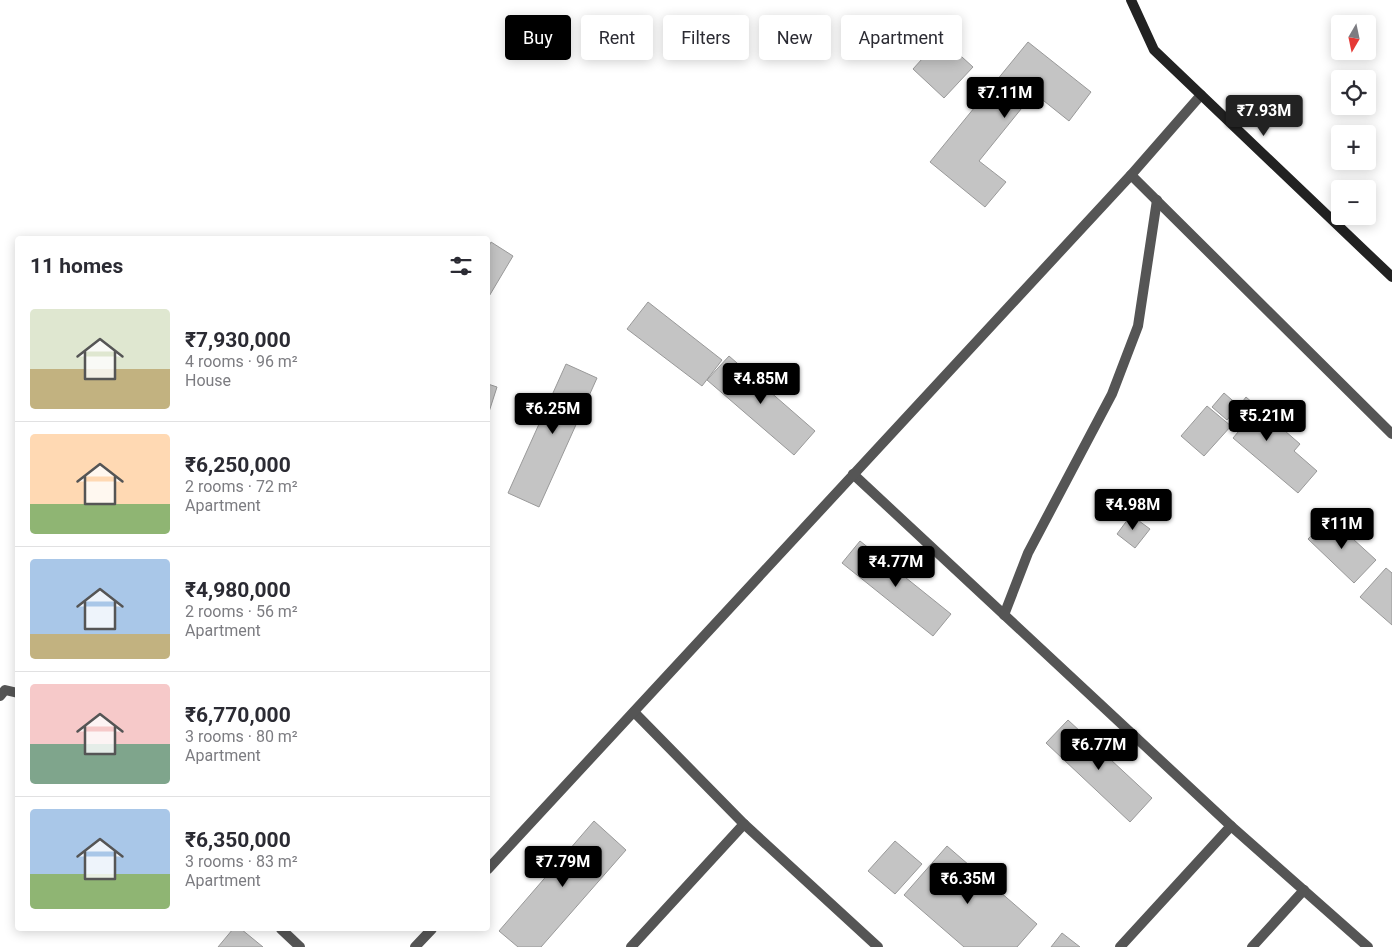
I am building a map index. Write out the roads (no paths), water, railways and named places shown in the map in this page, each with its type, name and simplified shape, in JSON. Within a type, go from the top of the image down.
[{"type":"street","points":[[1131,0],[1154,50],[1392,277]]},
{"type":"lane","points":[[490,867],[1131,175],[1202,95]]},
{"type":"lane","points":[[1131,175],[1392,434]]},
{"type":"lane","points":[[1004,615],[1028,553],[1112,394],[1134,335],[1157,200]]},
{"type":"lane","points":[[853,474],[1231,826],[1368,947]]},
{"type":"lane","points":[[0,696],[5,690],[15,692]]},
{"type":"lane","points":[[634,712],[744,824],[878,947]]},
{"type":"lane","points":[[631,947],[744,824]]},
{"type":"lane","points":[[1120,947],[1231,826]]},
{"type":"lane","points":[[1252,947],[1304,890]]},
{"type":"lane","points":[[283,931],[300,947]]},
{"type":"lane","points":[[415,947],[430,931]]}]
